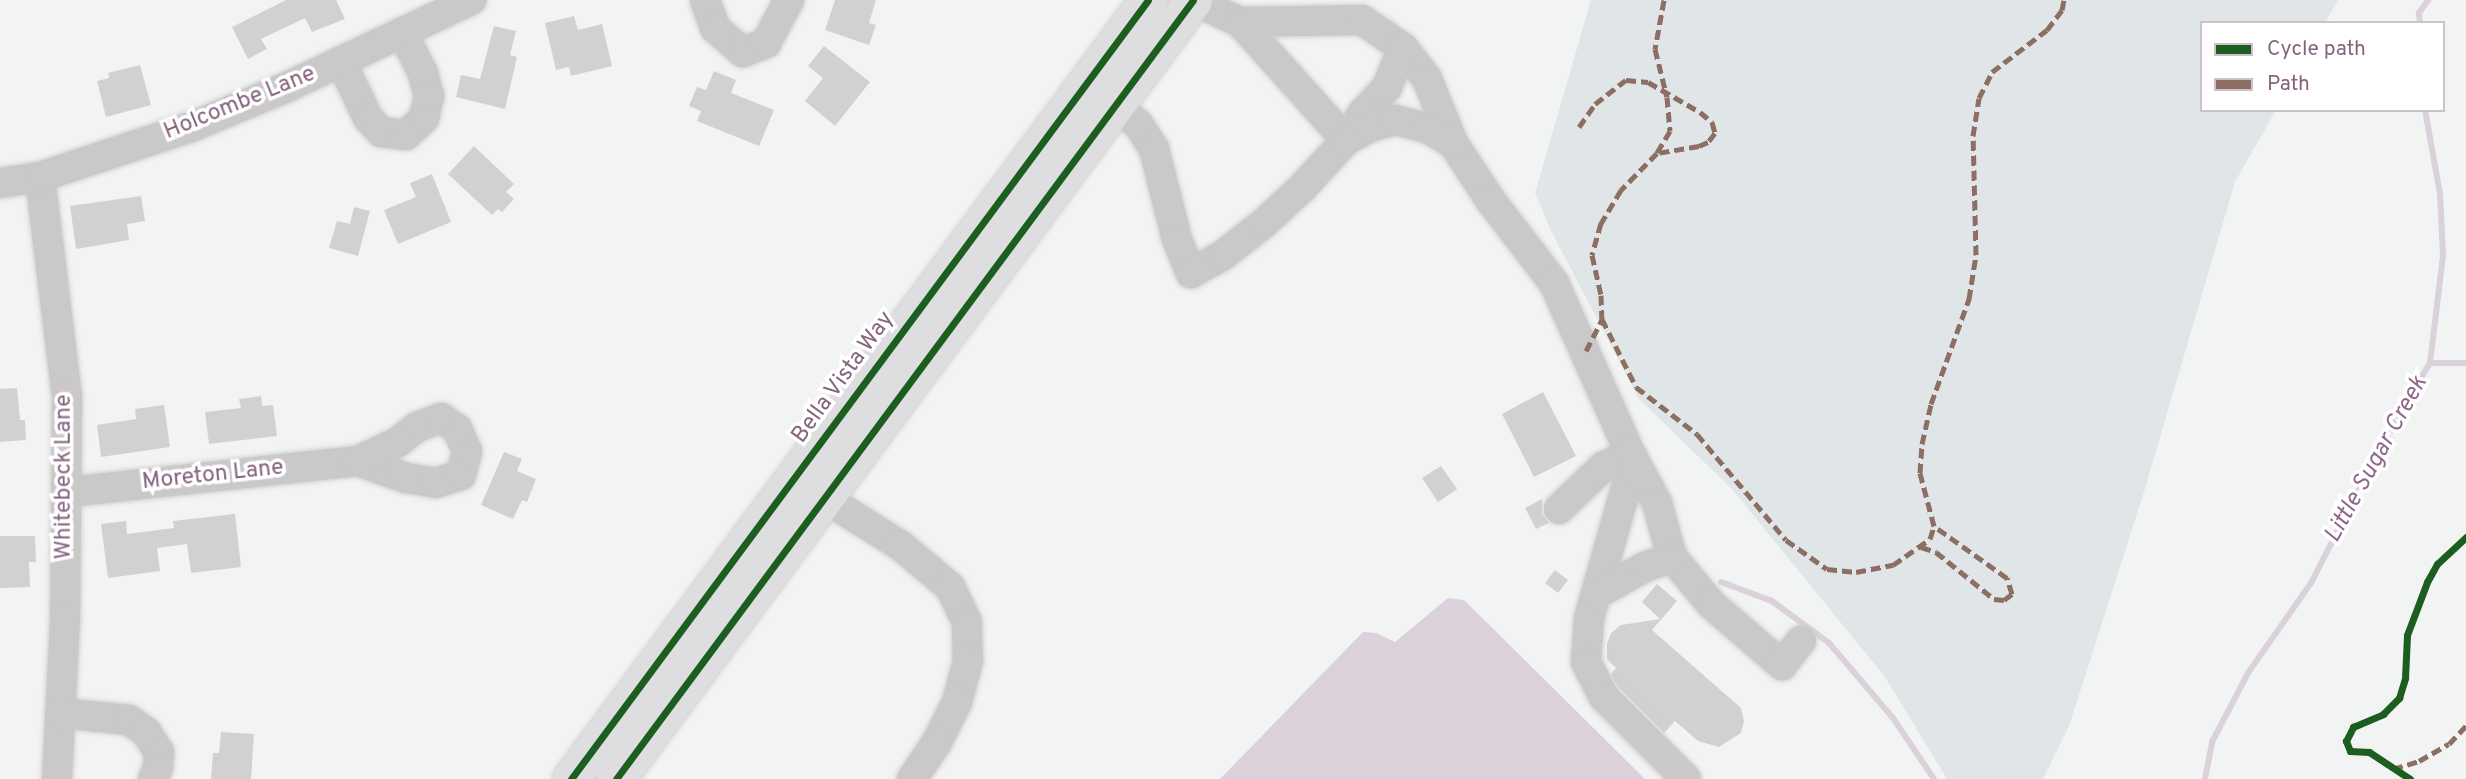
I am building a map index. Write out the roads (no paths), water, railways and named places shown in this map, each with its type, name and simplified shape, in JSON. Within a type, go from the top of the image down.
[{"type":"main road","name":"Bella Vista Way","points":[[615,779],[810,485],[1148,0]]},
{"type":"main road","name":"Bella Vista Way","points":[[571,779],[810,485],[1114,104],[1193,0]]},
{"type":"street","name":"Holcombe Lane","points":[[0,183],[40,177],[191,127],[402,33],[433,7],[471,0]]},
{"type":"street","points":[[705,0],[715,28],[743,52],[766,43],[789,0]]},
{"type":"street","points":[[1193,0],[1240,22],[1346,140]]},
{"type":"street","points":[[1240,22],[1362,20],[1403,48],[1427,79],[1453,144],[1491,201],[1554,283],[1630,453],[1657,503],[1671,557],[1712,604],[1782,665],[1801,641]]},
{"type":"street","points":[[341,61],[368,118],[381,132],[406,135],[424,118],[429,96],[423,72],[402,33]]},
{"type":"street","points":[[1114,104],[1138,124],[1154,149],[1177,239],[1191,273],[1222,256],[1264,223],[1346,140],[1363,113],[1387,87],[1403,48]]},
{"type":"street","points":[[1346,140],[1370,127],[1395,120],[1427,128],[1453,144]]},
{"type":"street","name":"Whitebeck Lane","points":[[40,177],[67,397],[68,492],[57,779]]},
{"type":"street","points":[[1559,509],[1603,467],[1630,453]]},
{"type":"street","points":[[1630,453],[1629,477],[1589,618],[1586,662],[1603,696],[1686,779]]},
{"type":"street","name":"Moreton Lane","points":[[68,492],[358,461]]},
{"type":"street","points":[[810,485],[901,546],[950,587],[967,622],[968,661],[957,702],[937,743],[912,779]]},
{"type":"street","points":[[1596,594],[1645,567],[1671,557]]},
{"type":"street","points":[[60,713],[129,720],[146,732],[159,752],[158,768],[153,779]]},
{"type":"waterway","name":"Little Sugar Creek","points":[[2420,21],[2419,13],[2428,0]]},
{"type":"waterway","name":"Little Sugar Creek","points":[[2205,779],[2212,742],[2248,673],[2311,583],[2376,456],[2430,363],[2443,255],[2440,194],[2425,112]]},
{"type":"waterway","points":[[2430,363],[2466,363]]},
{"type":"waterway","points":[[1721,582],[1772,601],[1829,643],[1893,718],[1934,779]]}]
